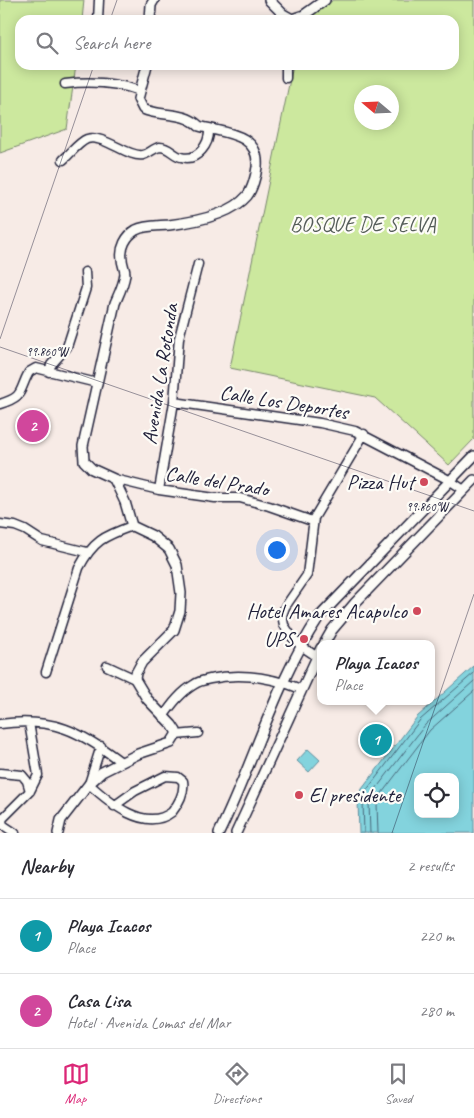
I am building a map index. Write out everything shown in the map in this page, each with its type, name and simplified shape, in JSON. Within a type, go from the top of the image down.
[{"type":"main road","points":[[150,15],[151,5],[154,0]]},
{"type":"main road","points":[[269,0],[284,15]]},
{"type":"main road","points":[[304,15],[325,0]]},
{"type":"main road","points":[[58,833],[61,820],[89,784],[102,772],[138,754],[171,743],[176,735],[172,725],[163,718],[147,699],[135,679],[142,662],[174,630],[180,611],[181,593],[177,566],[169,549],[153,536],[132,526],[125,502],[114,480],[92,469],[84,461],[83,446],[115,303],[125,273],[122,258],[123,246],[128,237],[136,230],[154,225],[185,222],[211,216],[233,208],[248,195],[257,166],[257,159],[252,147],[242,137],[209,128],[178,116],[143,109],[138,99],[146,70]]},
{"type":"main road","points":[[219,833],[300,646],[319,617],[474,456]]},
{"type":"main road","points":[[326,640],[332,630],[355,604],[474,480]]},
{"type":"main road","points":[[236,833],[317,654]]},
{"type":"street","points":[[98,0],[98,15]]},
{"type":"street","points":[[286,70],[286,78]]},
{"type":"street","points":[[65,84],[88,82],[123,85],[140,91]]},
{"type":"street","points":[[63,160],[87,139],[106,141],[142,155],[160,147],[171,149],[180,157],[192,157],[205,147],[210,136],[209,128]]},
{"type":"street","name":"Avenida La Rotonda","points":[[159,490],[174,402],[179,338],[198,264]]},
{"type":"street","points":[[49,372],[51,365],[67,347],[86,288],[85,272]]},
{"type":"street","points":[[0,404],[19,395],[29,372],[36,368],[97,383]]},
{"type":"street","name":"Calle Los Deportes","points":[[174,402],[320,423],[364,434],[464,490]]},
{"type":"street","points":[[317,652],[300,646],[287,631],[282,620],[282,614],[308,572],[312,521],[364,434]]},
{"type":"street","name":"Calle del Prado","points":[[114,480],[159,490],[215,498],[240,498],[312,521]]},
{"type":"street","points":[[0,524],[15,526],[25,530],[42,541],[87,552]]},
{"type":"street","points":[[46,672],[79,568],[87,552],[97,542],[114,532],[132,526]]},
{"type":"street","points":[[107,666],[135,679]]},
{"type":"street","points":[[163,718],[176,698],[198,682],[220,676],[243,675],[261,677],[284,682],[301,689]]},
{"type":"street","points":[[16,833],[3,825],[2,821],[32,789],[38,775],[29,723]]},
{"type":"street","points":[[0,724],[44,723],[78,732],[101,746],[121,762]]},
{"type":"street","points":[[176,735],[198,734]]},
{"type":"street","points":[[101,746],[89,784],[114,806],[136,822],[144,825],[155,824],[167,818],[179,803],[185,789],[183,781],[178,777],[165,776],[136,791],[114,806]]},
{"type":"street","points":[[0,773],[22,775],[32,789]]},
{"type":"green space","points":[[0,0],[84,0],[82,15],[15,15],[15,70],[75,70],[67,129],[0,153]]},
{"type":"green space","name":"BOSQUE DE SELVA","points":[[333,0],[474,0],[474,439],[449,465],[375,398],[230,368],[292,70],[459,70],[459,15],[312,15]]},
{"type":"water","points":[[474,666],[474,833],[359,833],[358,800],[362,789],[417,717],[430,705],[435,705],[435,701]]},
{"type":"water","points":[[308,749],[320,760],[309,772],[297,761]]},
{"type":"place","name":"Casa Lisa","points":[[33,426]]},
{"type":"place","name":"Pizza Hut","points":[[424,482]]},
{"type":"place","name":"Hotel Amares Acapulco","points":[[417,611]]},
{"type":"place","name":"UPS","points":[[304,639]]},
{"type":"place","name":"Playa Icacos","points":[[376,740]]},
{"type":"place","name":"El presidente","points":[[299,795]]}]
